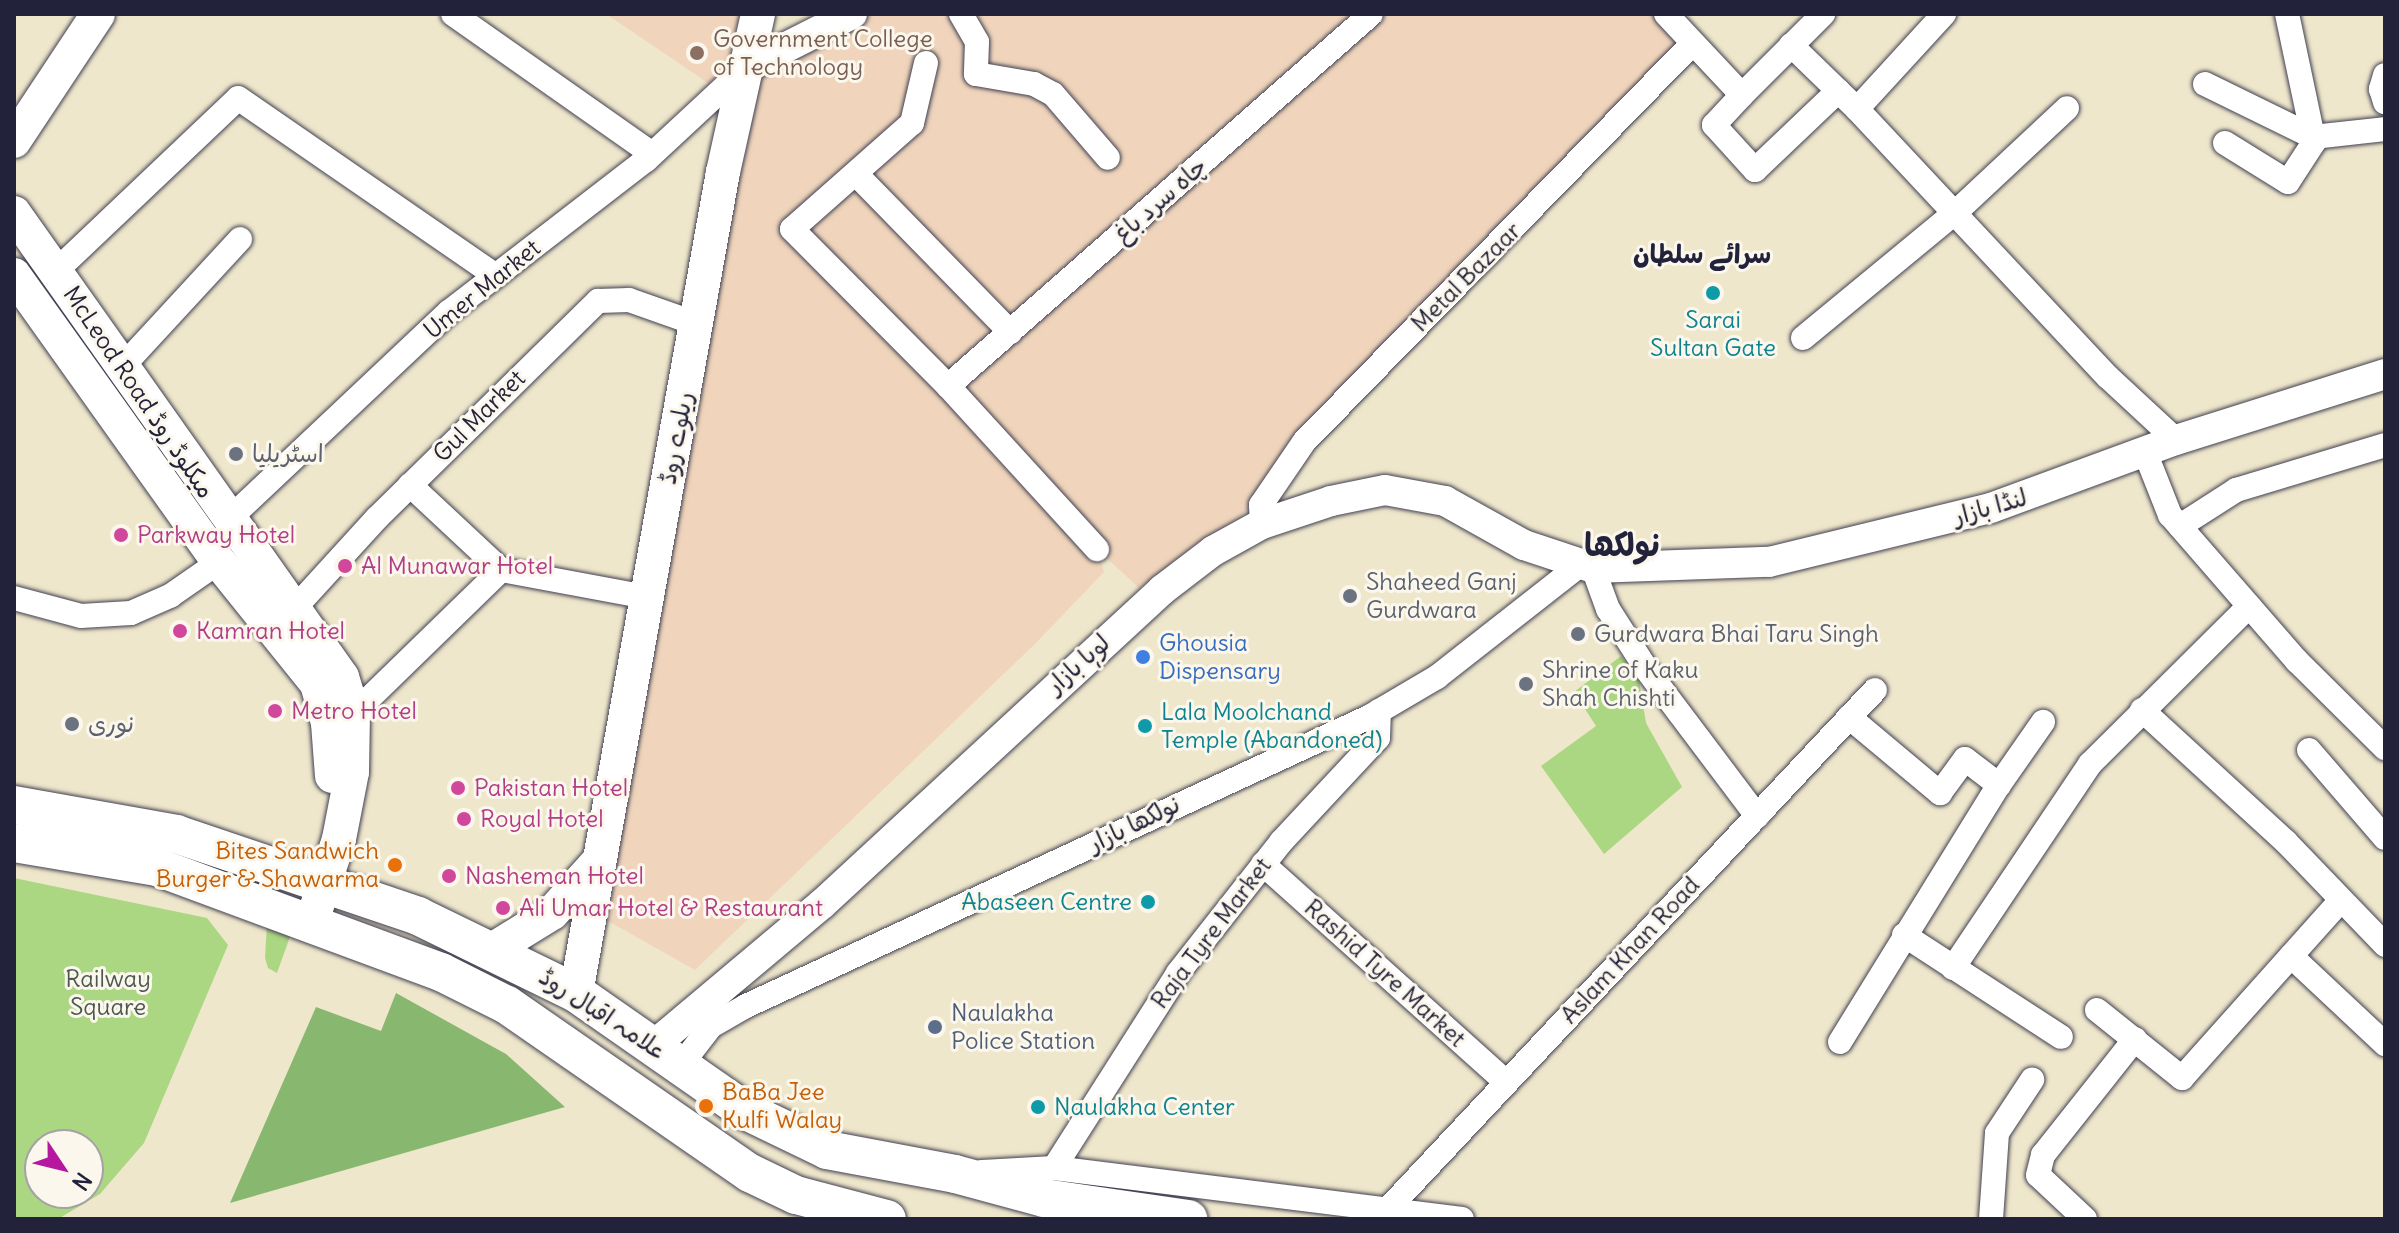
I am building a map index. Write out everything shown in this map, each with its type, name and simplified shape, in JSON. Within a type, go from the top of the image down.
[{"type":"main road","points":[[14,141],[98,14]]},
{"type":"main road","name":"ریلوے روڈ","points":[[576,993],[646,597],[745,68],[758,14]]},
{"type":"main road","name":"McLeod Road میکلوڈ روڈ","points":[[14,213],[227,521],[342,677],[353,714],[347,806],[303,918]]},
{"type":"main road","name":"McLeod Road میکلوڈ روڈ","points":[[14,275],[219,562],[317,684],[325,706],[332,780],[316,879]]},
{"type":"main road","name":"علامہ اقبال روڈ","points":[[14,805],[176,834],[316,879],[492,950],[576,993],[796,1138],[827,1150],[955,1174],[1049,1183],[1188,1219]]},
{"type":"main road","name":"علامہ اقبال روڈ","points":[[14,843],[157,867],[303,918],[441,972],[507,1005],[750,1173],[796,1195],[887,1219]]},
{"type":"main road","points":[[492,950],[552,913],[597,863]]},
{"type":"street","points":[[453,14],[652,154]]},
{"type":"street","points":[[745,68],[852,14]]},
{"type":"street","points":[[961,14],[977,42],[976,74],[1034,84],[1053,94],[1108,158]]},
{"type":"street","name":"چاہ سرد باغ","points":[[948,386],[1371,14]]},
{"type":"street","points":[[1666,14],[1742,95]]},
{"type":"street","points":[[1823,14],[1714,125],[1755,170],[1838,91]]},
{"type":"street","points":[[1857,109],[1944,14]]},
{"type":"street","points":[[2225,143],[2288,182],[2313,137],[2287,14]]},
{"type":"street","name":"Metal Bazaar","points":[[1262,524],[1261,505],[1304,442],[1693,43]]},
{"type":"street","points":[[1791,45],[1956,212],[2108,377],[2176,440]]},
{"type":"street","points":[[926,63],[912,123],[792,229],[948,386],[1097,549]]},
{"type":"street","name":"Umer Market","points":[[227,521],[422,337],[652,154],[745,68]]},
{"type":"street","points":[[2385,75],[2385,102]]},
{"type":"street","points":[[2205,84],[2313,137],[2385,129]]},
{"type":"street","points":[[56,271],[238,98],[496,276]]},
{"type":"street","points":[[1803,338],[1956,212],[2067,108]]},
{"type":"street","points":[[856,174],[1010,332]]},
{"type":"street","points":[[122,367],[240,239]]},
{"type":"street","name":"Gul Market","points":[[293,610],[410,485],[598,301],[629,300],[697,324]]},
{"type":"street","name":"لنڈا بازار","points":[[1587,566],[1769,562],[1850,547],[2054,488],[2176,440],[2385,374]]},
{"type":"street","points":[[2180,526],[2236,490],[2385,445]]},
{"type":"street","points":[[2145,452],[2156,485],[2180,526],[2249,606],[2385,748]]},
{"type":"street","points":[[410,485],[501,570],[646,597]]},
{"type":"street","name":"لوہا بازار","points":[[667,1055],[822,904],[1106,638],[1213,551],[1262,524],[1331,501],[1385,490],[1445,501],[1524,545],[1587,566]]},
{"type":"street","points":[[14,598],[81,616],[131,613],[170,596],[219,562]]},
{"type":"street","points":[[1587,566],[1608,609],[1647,670],[1757,816]]},
{"type":"street","name":"نولکھا بازار","points":[[667,1055],[746,1006],[1379,711],[1437,677],[1587,566]]},
{"type":"street","points":[[353,714],[501,570]]},
{"type":"street","points":[[1953,968],[2090,764],[2249,606]]},
{"type":"street","name":"Aslam Khan Road","points":[[1387,1210],[1875,690]]},
{"type":"street","points":[[2142,710],[2385,945]]},
{"type":"street","name":"Raja Tyre Market","points":[[1049,1183],[1178,973],[1263,864],[1378,738],[1379,711]]},
{"type":"street","points":[[1849,717],[1940,793],[1965,759],[1999,785]]},
{"type":"street","points":[[1840,1042],[1999,785],[2043,722]]},
{"type":"street","points":[[2309,750],[2385,838]]},
{"type":"street","name":"Rashid Tyre Market","points":[[1263,864],[1506,1082]]},
{"type":"street","points":[[2097,1010],[2182,1078],[2341,900]]},
{"type":"street","points":[[1904,935],[2061,1037]]},
{"type":"street","points":[[2291,956],[2385,1044]]},
{"type":"street","points":[[2085,1219],[2038,1175],[2043,1155],[2135,1039]]},
{"type":"street","points":[[1991,1219],[1997,1133],[2032,1080]]},
{"type":"street","points":[[1049,1183],[1387,1210],[1462,1219]]},
{"type":"shaded area","name":"Government College of Technology","points":[[606,14],[740,14],[720,91]]},
{"type":"shaded area","points":[[854,14],[1670,14],[1693,43],[1241,516],[1139,588],[1098,550],[1104,572],[1035,644],[695,970],[608,921],[723,176],[745,68]]},
{"type":"green space","points":[[1621,656],[1639,680],[1646,723],[1682,787],[1604,854],[1541,766],[1596,726],[1574,692]]},
{"type":"green space","name":"Railway Square","points":[[14,878],[207,918],[228,945],[144,1143],[104,1189],[104,1129],[24,1129],[24,1209],[75,1209],[58,1219],[14,1219]]},
{"type":"green space","points":[[267,924],[292,931],[277,973],[268,968],[265,958]]},
{"type":"green space","points":[[396,993],[506,1054],[565,1107],[230,1203],[316,1007],[381,1031]]},
{"type":"place","name":"Government College of Technology","points":[[697,53]]},
{"type":"place","name":"Sarai Sultan Gate","points":[[1713,293]]},
{"type":"place","name":"اسٹریلیا","points":[[236,454]]},
{"type":"place","name":"Parkway Hotel","points":[[121,535]]},
{"type":"place","name":"Al Munawar Hotel","points":[[345,566]]},
{"type":"place","name":"Shaheed Ganj Gurdwara","points":[[1350,596]]},
{"type":"place","name":"Kamran Hotel","points":[[180,631]]},
{"type":"place","name":"Gurdwara Bhai Taru Singh","points":[[1578,634]]},
{"type":"place","name":"Ghousia Dispensary","points":[[1143,657]]},
{"type":"place","name":"Shrine of Kaku Shah Chishti","points":[[1526,684]]},
{"type":"place","name":"Metro Hotel","points":[[275,711]]},
{"type":"place","name":"نوری","points":[[72,724]]},
{"type":"place","name":"Lala Moolchand Temple (Abandoned)","points":[[1145,726]]},
{"type":"place","name":"Pakistan Hotel","points":[[458,788]]},
{"type":"place","name":"Royal Hotel","points":[[464,819]]},
{"type":"place","name":"Bites Sandwich Burger & Shawarma","points":[[395,865]]},
{"type":"place","name":"Nasheman Hotel","points":[[449,876]]},
{"type":"place","name":"Abaseen Centre","points":[[1148,902]]},
{"type":"place","name":"Ali Umar Hotel & Restaurant","points":[[503,908]]},
{"type":"place","name":"Naulakha Police Station","points":[[935,1027]]},
{"type":"place","name":"BaBa Jee Kulfi Walay","points":[[706,1106]]},
{"type":"place","name":"Naulakha Center","points":[[1038,1107]]},
{"type":"district","name":"سرائے سلطان","points":[[1702,254]]},
{"type":"district","name":"نولکھا","points":[[1622,545]]}]
